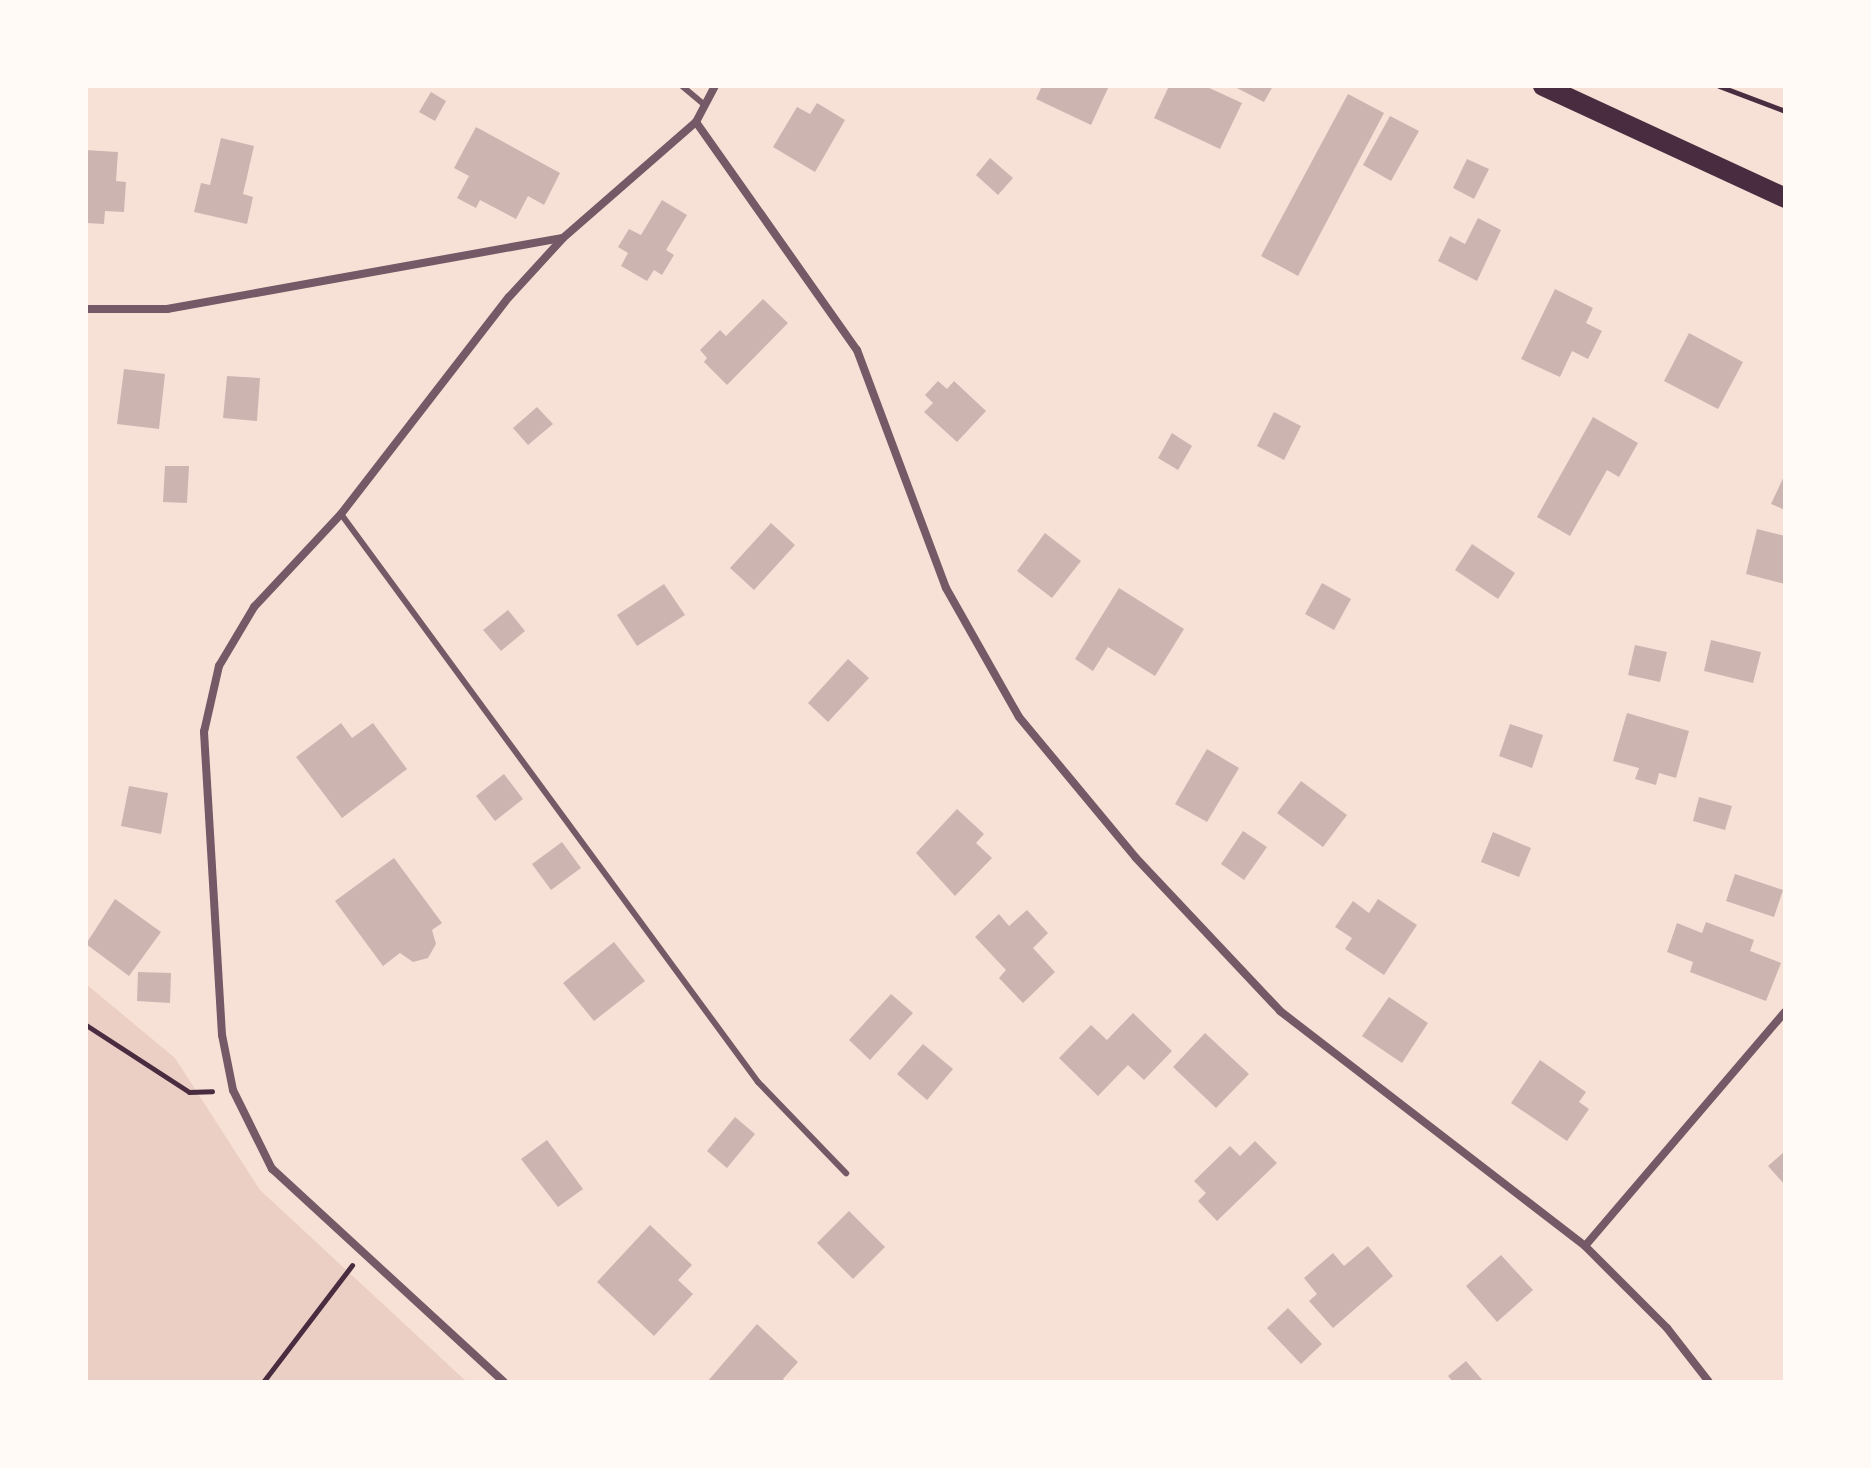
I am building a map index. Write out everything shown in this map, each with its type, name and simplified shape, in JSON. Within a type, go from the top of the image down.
[{"type":"main road","points":[[1543,86],[1785,198]]},
{"type":"street","points":[[504,1382],[272,1169],[233,1090],[222,1035],[204,732],[219,666],[254,607],[341,514],[509,297],[563,238],[696,122],[715,86]]},
{"type":"street","points":[[696,122],[857,350],[946,588],[1019,717],[1136,858],[1280,1011],[1585,1246],[1667,1328],[1709,1382]]},
{"type":"street","points":[[86,309],[167,309],[563,238]]},
{"type":"street","points":[[1585,1246],[1785,1012]]},
{"type":"lane","points":[[682,86],[705,105]]},
{"type":"lane","points":[[341,514],[758,1082],[846,1173]]},
{"type":"path","points":[[1719,86],[1785,111]]},
{"type":"path","points":[[86,1025],[189,1092],[233,1090]]},
{"type":"path","points":[[263,1382],[362,1253]]},
{"type":"shaded area","points":[[86,984],[175,1058],[260,1190],[467,1382],[86,1382]]},
{"type":"building","points":[[1042,86],[1109,86],[1091,125],[1036,99]]},
{"type":"building","points":[[1169,86],[1205,86],[1242,103],[1220,149],[1154,118]]},
{"type":"building","points":[[1233,86],[1273,86],[1264,102]]},
{"type":"building","points":[[431,92],[446,101],[435,121],[419,112]]},
{"type":"building","points":[[1348,94],[1384,113],[1298,276],[1261,256]]},
{"type":"building","points":[[817,103],[845,120],[815,172],[773,147],[797,107],[810,114]]},
{"type":"building","points":[[1390,116],[1419,131],[1391,181],[1363,165]]},
{"type":"building","points":[[476,127],[560,173],[544,205],[528,196],[516,219],[480,200],[476,208],[457,198],[469,176],[454,168]]},
{"type":"building","points":[[221,138],[254,146],[243,194],[253,197],[247,224],[194,212],[201,183],[210,185]]},
{"type":"building","points":[[86,150],[118,152],[116,181],[126,182],[124,212],[105,211],[104,224],[86,223]]},
{"type":"building","points":[[990,158],[1013,178],[998,195],[976,175]]},
{"type":"building","points":[[1467,159],[1489,169],[1474,199],[1453,188]]},
{"type":"building","points":[[662,200],[687,215],[666,250],[674,255],[662,275],[654,270],[647,281],[621,266],[628,253],[618,247],[629,229],[641,235]]},
{"type":"building","points":[[1478,218],[1501,230],[1477,281],[1438,261],[1450,236],[1465,244]]},
{"type":"building","points":[[1555,289],[1593,308],[1586,323],[1602,331],[1588,359],[1572,351],[1560,377],[1521,359]]},
{"type":"building","points":[[763,299],[788,323],[727,385],[704,362],[707,358],[700,350],[720,330],[726,336]]},
{"type":"building","points":[[1689,333],[1743,362],[1718,409],[1664,381]]},
{"type":"building","points":[[124,369],[165,374],[159,429],[117,424]]},
{"type":"building","points":[[227,376],[260,378],[257,421],[223,418]]},
{"type":"building","points":[[938,381],[947,389],[954,381],[986,411],[957,442],[924,412],[933,403],[925,395]]},
{"type":"building","points":[[537,407],[553,424],[528,445],[513,428]]},
{"type":"building","points":[[1274,412],[1301,426],[1284,460],[1257,446]]},
{"type":"building","points":[[1593,417],[1638,443],[1619,477],[1607,470],[1570,536],[1537,517]]},
{"type":"building","points":[[1172,433],[1192,446],[1178,470],[1158,458]]},
{"type":"building","points":[[165,466],[189,466],[187,503],[163,502]]},
{"type":"building","points":[[1785,474],[1785,510],[1771,504]]},
{"type":"building","points":[[771,523],[795,545],[754,590],[730,568]]},
{"type":"building","points":[[1757,529],[1785,536],[1785,584],[1746,574]]},
{"type":"building","points":[[1045,533],[1081,561],[1052,598],[1017,571]]},
{"type":"building","points":[[1472,544],[1515,573],[1498,599],[1455,570]]},
{"type":"building","points":[[1322,583],[1351,599],[1334,630],[1305,614]]},
{"type":"building","points":[[664,584],[685,615],[637,646],[617,615]]},
{"type":"building","points":[[1119,588],[1184,629],[1155,676],[1108,647],[1093,671],[1075,659]]},
{"type":"building","points":[[508,610],[525,631],[501,651],[483,630]]},
{"type":"building","points":[[1711,640],[1761,652],[1753,683],[1704,671]]},
{"type":"building","points":[[1635,645],[1667,652],[1660,682],[1628,675]]},
{"type":"building","points":[[848,659],[869,678],[828,722],[808,703]]},
{"type":"building","points":[[1627,713],[1689,731],[1676,778],[1659,773],[1656,785],[1635,779],[1639,768],[1613,761]]},
{"type":"building","points":[[341,723],[352,738],[373,723],[407,769],[342,818],[296,757]]},
{"type":"building","points":[[1510,724],[1543,735],[1532,768],[1499,756]]},
{"type":"building","points":[[1207,749],[1239,768],[1207,822],[1175,804]]},
{"type":"building","points":[[504,774],[523,799],[495,821],[476,796]]},
{"type":"building","points":[[1301,781],[1347,815],[1323,847],[1277,813]]},
{"type":"building","points":[[129,786],[168,793],[161,834],[121,826]]},
{"type":"building","points":[[1699,797],[1732,806],[1725,830],[1693,821]]},
{"type":"building","points":[[957,809],[984,834],[976,843],[992,858],[955,896],[916,853]]},
{"type":"building","points":[[1243,831],[1267,847],[1244,880],[1221,864]]},
{"type":"building","points":[[1493,832],[1531,848],[1519,877],[1481,862]]},
{"type":"building","points":[[562,842],[581,868],[551,890],[532,864]]},
{"type":"building","points":[[394,858],[442,923],[432,930],[436,944],[428,958],[413,962],[400,953],[383,966],[335,901]]},
{"type":"building","points":[[1735,874],[1783,890],[1774,917],[1726,901]]},
{"type":"building","points":[[115,899],[161,932],[129,976],[86,944]]},
{"type":"building","points":[[1378,899],[1417,925],[1384,975],[1345,949],[1352,938],[1335,927],[1353,901],[1369,913]]},
{"type":"building","points":[[1027,910],[1048,933],[1033,948],[1055,972],[1023,1003],[999,978],[1006,970],[975,937],[999,914],[1009,926]]},
{"type":"building","points":[[1706,922],[1754,940],[1750,951],[1781,963],[1766,1001],[1690,972],[1693,962],[1667,952],[1677,923],[1702,933]]},
{"type":"building","points":[[614,942],[645,981],[594,1021],[563,983]]},
{"type":"building","points":[[138,972],[171,973],[170,1003],[137,1001]]},
{"type":"building","points":[[891,994],[913,1013],[870,1060],[849,1040]]},
{"type":"building","points":[[1389,997],[1428,1023],[1402,1063],[1362,1036]]},
{"type":"building","points":[[1133,1013],[1172,1051],[1144,1080],[1128,1065],[1098,1096],[1059,1058],[1091,1025],[1107,1040]]},
{"type":"building","points":[[1205,1033],[1249,1074],[1216,1108],[1173,1067]]},
{"type":"building","points":[[923,1044],[953,1069],[927,1100],[897,1074]]},
{"type":"building","points":[[1540,1060],[1586,1092],[1579,1102],[1589,1109],[1567,1141],[1511,1103]]},
{"type":"building","points":[[735,1117],[755,1134],[727,1168],[707,1151]]},
{"type":"building","points":[[547,1140],[583,1189],[558,1207],[521,1159]]},
{"type":"building","points":[[1255,1141],[1277,1163],[1217,1221],[1198,1201],[1206,1193],[1194,1181],[1230,1146],[1240,1156]]},
{"type":"building","points":[[1785,1151],[1785,1185],[1768,1166]]},
{"type":"building","points":[[849,1211],[885,1247],[853,1279],[817,1243]]},
{"type":"building","points":[[650,1225],[692,1265],[678,1280],[693,1294],[654,1336],[597,1282]]},
{"type":"building","points":[[1368,1246],[1393,1276],[1333,1328],[1309,1301],[1317,1294],[1304,1278],[1333,1253],[1344,1266]]},
{"type":"building","points":[[1501,1255],[1533,1290],[1497,1322],[1466,1286]]},
{"type":"building","points":[[1288,1308],[1322,1344],[1301,1364],[1267,1328]]},
{"type":"building","points":[[757,1324],[798,1362],[783,1379],[786,1382],[707,1382]]},
{"type":"building","points":[[1466,1361],[1484,1382],[1453,1382],[1448,1376]]}]
